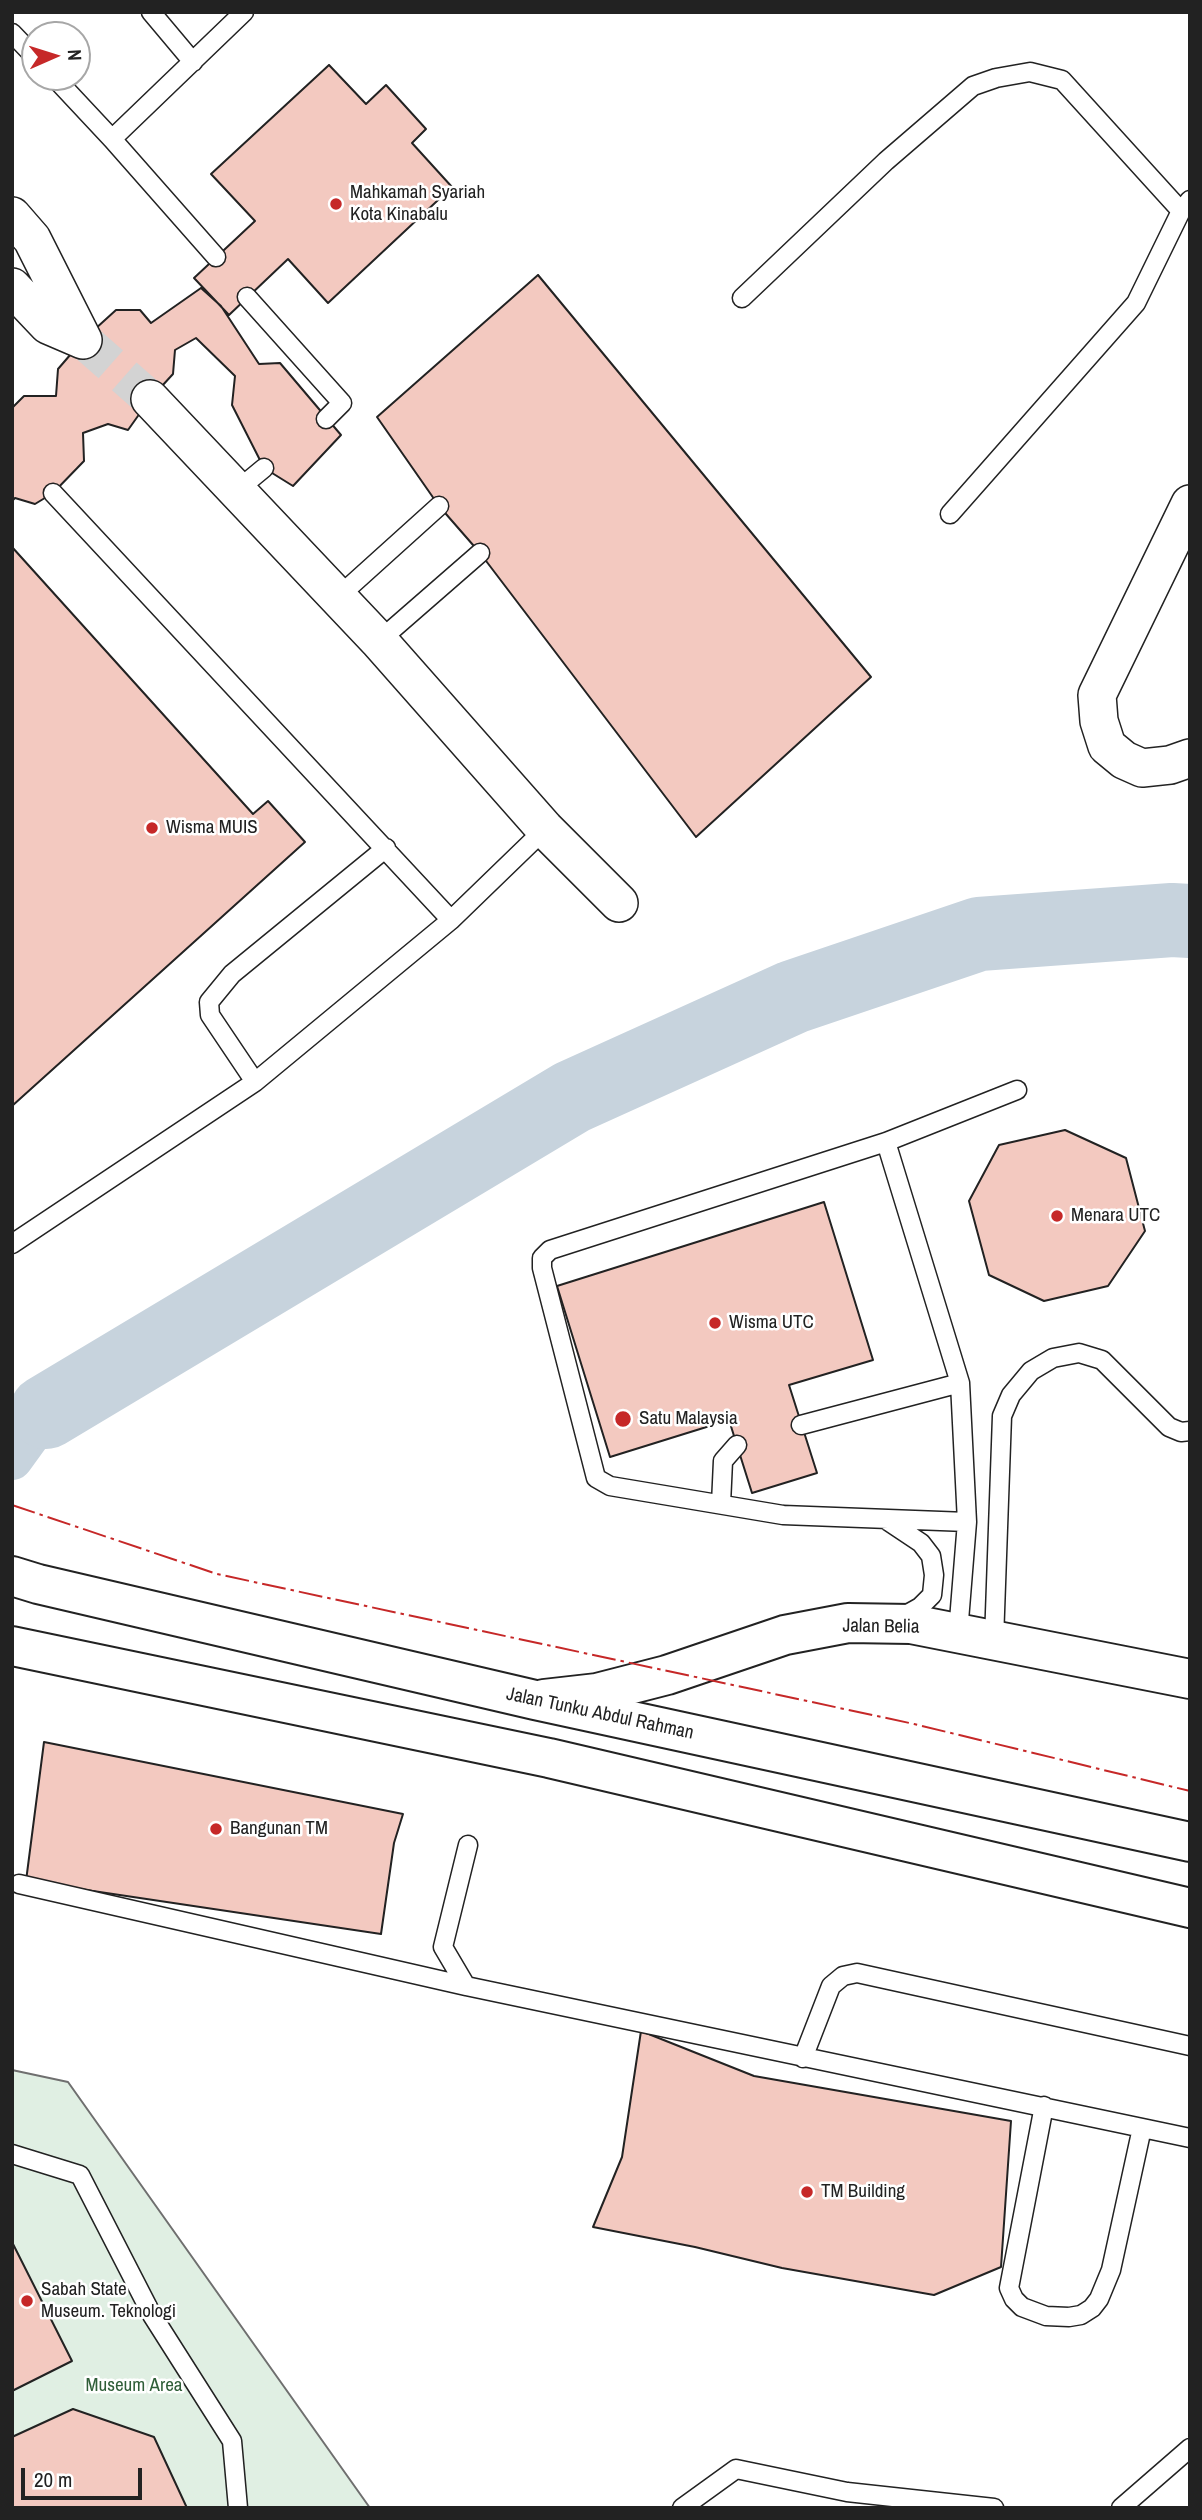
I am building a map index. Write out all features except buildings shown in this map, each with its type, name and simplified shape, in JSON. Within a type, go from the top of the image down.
[{"type":"main road","name":"Jalan Tunku Abdul Rahman","points":[[25,1580],[535,1700],[1190,1842]]},
{"type":"main road","name":"Jalan Belia","points":[[535,1700],[609,1690],[667,1675],[785,1635],[848,1623],[911,1624],[1190,1679]]},
{"type":"main road","points":[[12,1646],[549,1758],[1190,1908]]},
{"type":"street","points":[[12,216],[32,239],[83,340],[48,325],[12,287]]},
{"type":"street","points":[[150,399],[235,492],[379,641],[545,829],[619,904]]},
{"type":"street","points":[[1190,504],[1097,695],[1107,746],[1124,761],[1142,768],[1170,765],[1190,758]]},
{"type":"lane","points":[[151,12],[192,62]]},
{"type":"lane","points":[[112,139],[244,12]]},
{"type":"lane","points":[[742,298],[886,161],[973,86],[996,78],[1030,72],[1062,80],[1185,206],[1136,303],[950,514]]},
{"type":"lane","points":[[67,91],[216,257]]},
{"type":"lane","points":[[247,297],[342,403],[326,419]]},
{"type":"lane","points":[[235,492],[264,468]]},
{"type":"lane","points":[[53,493],[451,920]]},
{"type":"lane","points":[[337,598],[439,506]]},
{"type":"lane","points":[[379,641],[480,553]]},
{"type":"lane","points":[[12,1244],[255,1082],[451,920],[545,829]]},
{"type":"lane","points":[[255,1082],[210,1015],[209,1002],[232,974],[386,848]]},
{"type":"lane","points":[[967,1522],[783,1515],[610,1486],[596,1478],[542,1268],[542,1258],[550,1250],[886,1142],[1017,1090]]},
{"type":"lane","points":[[886,1142],[960,1383],[976,1637]]},
{"type":"lane","points":[[976,1637],[1002,1416],[1011,1395],[1031,1371],[1054,1358],[1079,1353],[1102,1360],[1169,1427],[1181,1432],[1190,1431]]},
{"type":"lane","points":[[801,1424],[960,1383]]},
{"type":"lane","points":[[721,1504],[723,1461],[737,1445]]},
{"type":"lane","points":[[884,1518],[920,1543],[931,1556],[934,1575],[932,1595],[910,1614],[886,1623]]},
{"type":"lane","points":[[466,1986],[443,1947],[468,1845]]},
{"type":"lane","points":[[19,1884],[466,1986],[1190,2138]]},
{"type":"lane","points":[[803,2057],[831,1986],[843,1976],[857,1973],[1190,2046]]},
{"type":"lane","points":[[1044,2106],[1009,2288],[1022,2307],[1046,2315],[1081,2315],[1099,2299],[1111,2270],[1142,2128]]},
{"type":"lane","points":[[12,2154],[80,2175],[152,2315],[232,2441],[238,2508]]},
{"type":"lane","points":[[1121,2508],[1190,2448]]},
{"type":"lane","points":[[682,2508],[736,2469],[846,2492],[994,2508]]},
{"type":"green space","name":"Museum Area","points":[[12,2070],[68,2082],[370,2508],[12,2508]]},
{"type":"waterway","points":[[46,1412],[572,1097],[793,997],[979,934],[1172,920],[1190,921]]},
{"type":"waterway","points":[[12,1459],[46,1412]]},
{"type":"tunnel","points":[[83,340],[150,399]]},
{"type":"power","points":[[12,1505],[217,1574],[914,1724],[1190,1791]]},
{"type":"place","name":"Mahkamah Syariah Kota Kinabalu","points":[[336,204]]},
{"type":"place","name":"Wisma MUIS","points":[[152,828]]},
{"type":"place","name":"Menara UTC","points":[[1057,1216]]},
{"type":"place","name":"Wisma UTC","points":[[715,1323]]},
{"type":"place","name":"Satu Malaysia","points":[[623,1419]]},
{"type":"place","name":"Bangunan TM","points":[[216,1829]]},
{"type":"place","name":"TM Building","points":[[807,2192]]},
{"type":"place","name":"Sabah State Museum. Teknologi","points":[[27,2301]]}]
